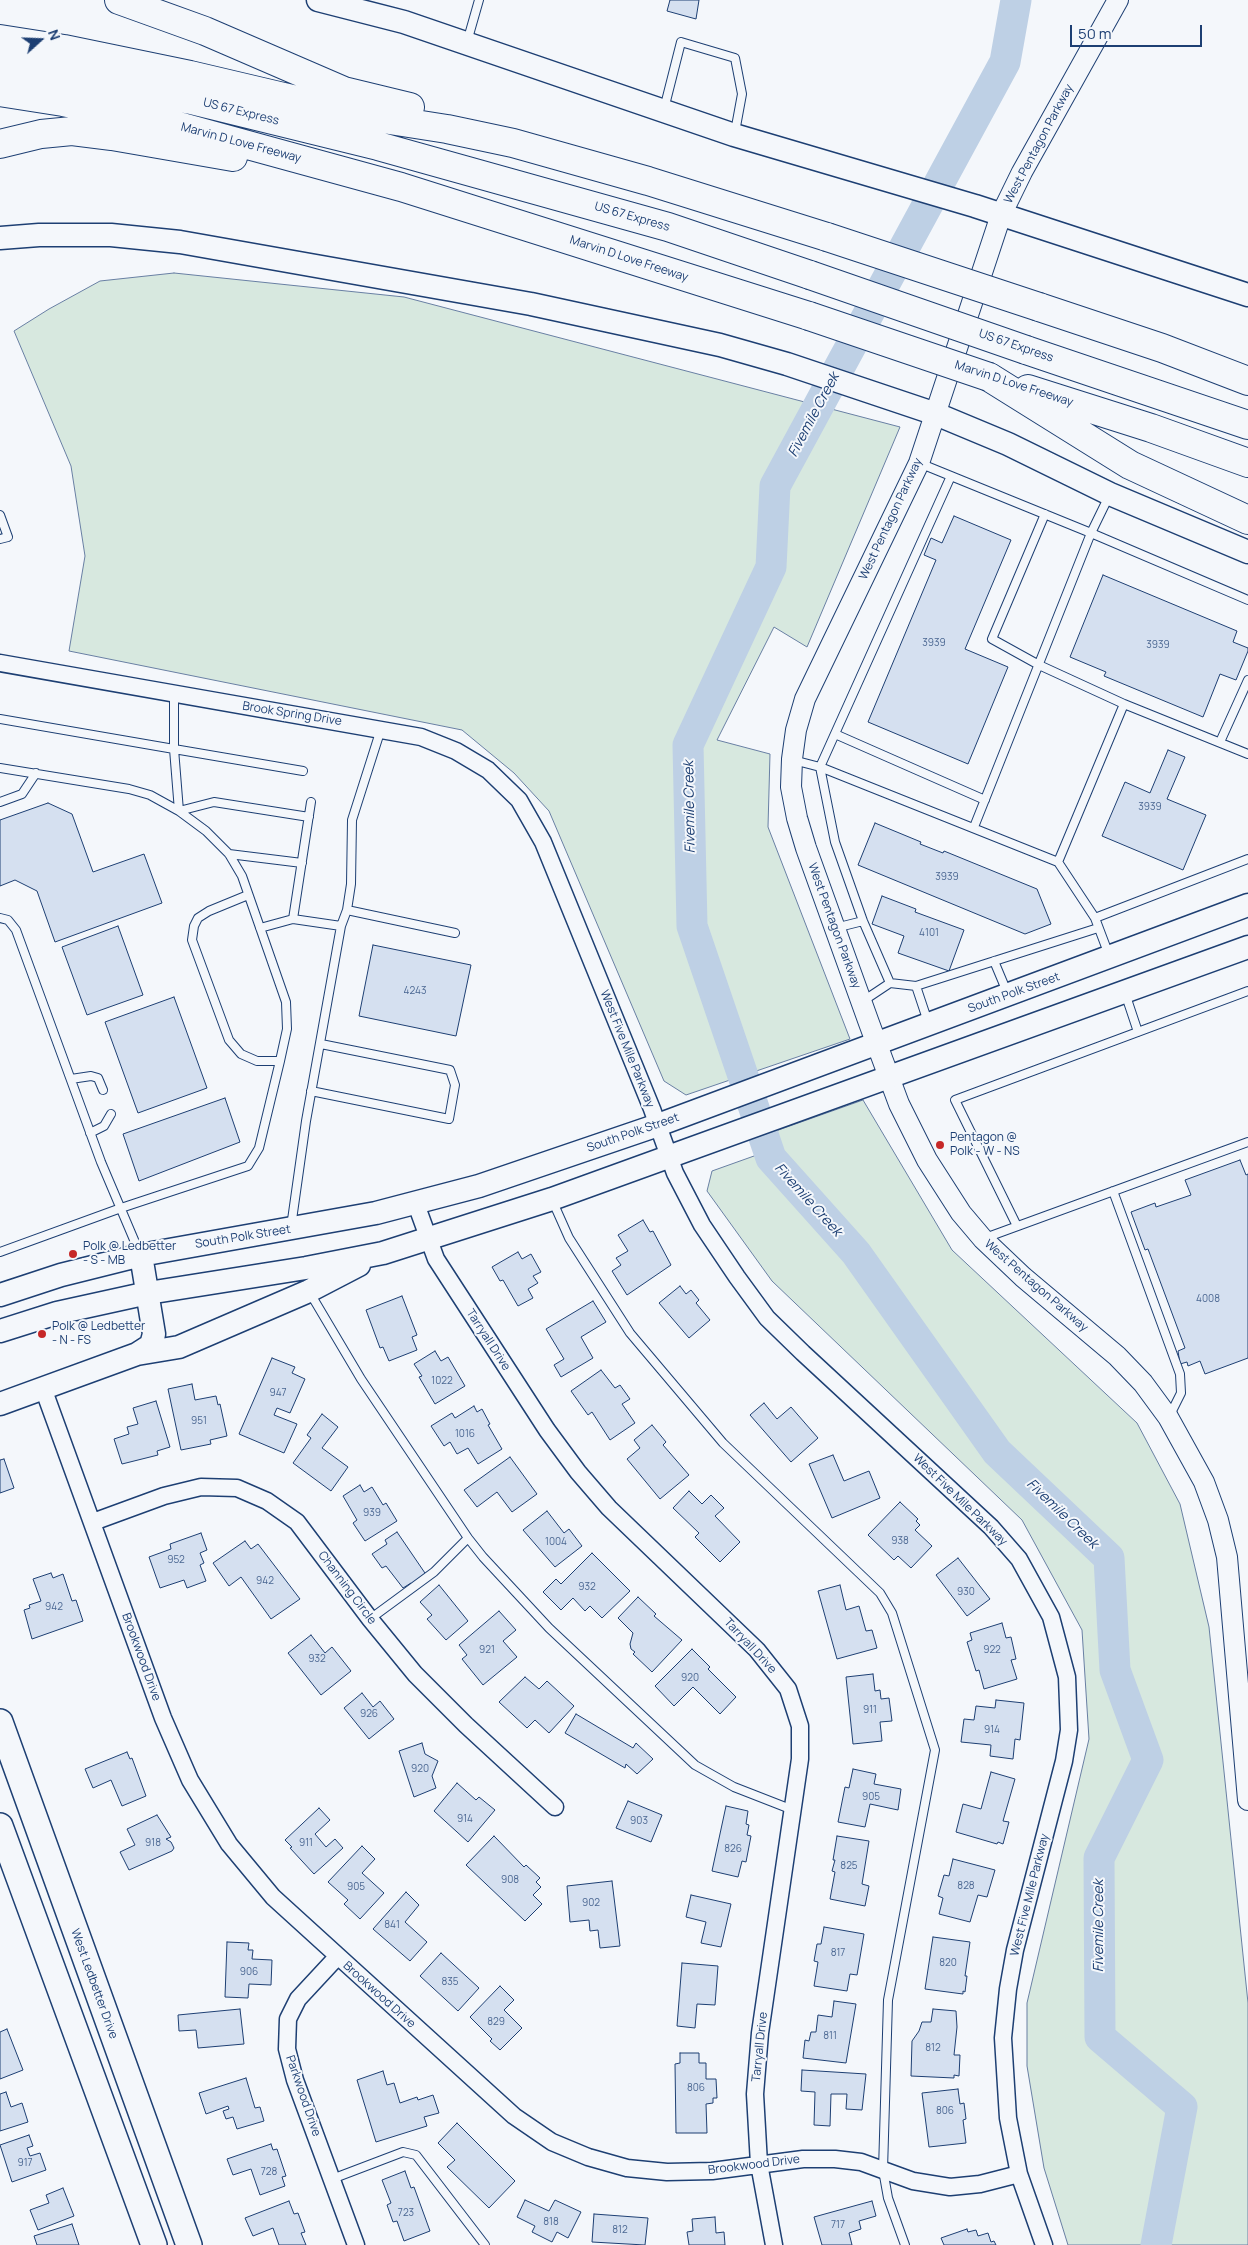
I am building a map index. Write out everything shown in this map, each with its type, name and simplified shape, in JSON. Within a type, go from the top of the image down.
[{"type":"highway","points":[[119,0],[205,31],[344,91],[443,115],[513,143]]},
{"type":"highway","points":[[0,39],[64,49],[190,75],[364,116],[447,129],[513,143],[648,180],[827,237],[1162,348],[1248,381]]},
{"type":"highway","name":"US 67 Express","points":[[0,66],[191,100],[378,146],[668,227],[1248,425]]},
{"type":"highway","name":"Marvin D Love Freeway","points":[[0,92],[63,102],[182,127],[402,187],[809,316],[989,377],[1151,428],[1248,463]]},
{"type":"highway","points":[[0,144],[41,134],[72,131],[112,136],[402,187]]},
{"type":"highway","points":[[989,377],[1130,465],[1248,520]]},
{"type":"main road","points":[[323,1],[404,22],[734,135],[975,206],[1248,295]]},
{"type":"main road","points":[[0,238],[39,235],[111,235],[180,242],[531,304],[720,345],[787,364],[936,414],[1008,444],[1110,494],[1248,552]]},
{"type":"main road","name":"South Polk Street","points":[[0,1295],[61,1275],[141,1255],[290,1230],[416,1204],[497,1180],[658,1125],[1248,905]]},
{"type":"main road","points":[[0,1331],[57,1313],[148,1293],[306,1268],[383,1253],[552,1199],[1124,991],[1247,951]]},
{"type":"main road","points":[[1110,958],[1124,991]]},
{"type":"main road","points":[[0,1404],[137,1354],[179,1347],[309,1292],[383,1253]]},
{"type":"main road","points":[[137,1354],[151,1345],[154,1334],[141,1255]]},
{"type":"main road","name":"West Ledbetter Drive","points":[[0,1722],[189,2245]]},
{"type":"main road","points":[[0,1826],[154,2245]]},
{"type":"street","name":"West Pentagon Parkway","points":[[1118,0],[1022,172],[1001,215],[919,463],[805,699],[796,730],[792,759],[792,787],[797,818],[876,1044],[899,1104],[926,1160],[961,1213],[983,1239],[1023,1277],[1118,1356],[1143,1383],[1168,1417],[1204,1482],[1218,1520],[1227,1557],[1243,1688],[1248,1799]]},
{"type":"street","name":"Brook Spring Drive","points":[[0,663],[174,695],[381,729],[421,738],[447,748],[488,770],[519,800],[543,842]]},
{"type":"street","name":"West Five Mile Parkway","points":[[543,842],[669,1156],[702,1224],[767,1318],[991,1527],[1019,1559],[1051,1617],[1066,1677],[1069,1730],[1064,1761],[1014,1950],[1003,2038],[1004,2084],[1008,2118],[1019,2174],[1044,2245]]},
{"type":"street","name":"Tarryall Drive","points":[[416,1204],[436,1259],[457,1294],[547,1430],[578,1472],[609,1508],[757,1650],[788,1689],[800,1726],[800,1759],[760,2033],[755,2094],[759,2164],[774,2245]]},
{"type":"street","name":"Brookwood Drive","points":[[44,1388],[163,1718],[190,1780],[229,1844],[267,1890],[514,2116],[552,2142],[588,2157],[627,2168],[667,2172],[712,2171],[803,2159],[835,2158],[861,2162],[913,2180],[950,2187],[980,2184],[1019,2174]]},
{"type":"street","name":"Channing Circle","points":[[93,1522],[164,1496],[201,1487],[237,1488],[267,1500],[297,1522],[370,1620],[421,1680],[466,1725],[555,1807]]},
{"type":"street","name":"Parkwood Drive","points":[[337,1956],[298,1999],[288,2019],[287,2049],[295,2080],[356,2245]]},
{"type":"lane","points":[[466,44],[479,0]]},
{"type":"lane","points":[[663,111],[681,42],[735,58],[742,94],[734,135]]},
{"type":"lane","points":[[919,463],[1248,600]]},
{"type":"lane","points":[[890,983],[863,921],[835,842],[820,767],[951,476]]},
{"type":"lane","points":[[974,827],[1091,533],[1110,494]]},
{"type":"lane","points":[[1045,514],[992,639],[1039,665],[1124,704],[1248,754]]},
{"type":"lane","points":[[0,515],[8,536],[0,539]]},
{"type":"lane","points":[[1220,742],[1248,680]]},
{"type":"lane","points":[[174,695],[174,749],[179,811]]},
{"type":"lane","points":[[1058,862],[1124,704]]},
{"type":"lane","points":[[0,720],[303,771]]},
{"type":"lane","points":[[290,1230],[311,1091],[341,926],[348,910],[351,884],[352,820],[381,729]]},
{"type":"lane","points":[[835,734],[985,800]]},
{"type":"lane","points":[[792,759],[820,767],[1058,862],[1095,918],[1110,958]]},
{"type":"lane","points":[[0,768],[36,772],[129,789],[150,795],[179,811],[206,831],[228,854],[242,876],[286,1002],[287,1029],[259,1148],[248,1166],[121,1208],[0,1252]]},
{"type":"lane","points":[[0,802],[22,794],[36,772]]},
{"type":"lane","points":[[179,811],[214,802],[309,817]]},
{"type":"lane","points":[[293,919],[311,802]]},
{"type":"lane","points":[[228,854],[302,863]]},
{"type":"lane","points":[[1095,918],[1248,859]]},
{"type":"lane","points":[[248,895],[209,911],[198,918],[194,926],[192,940],[229,1040],[241,1054],[257,1061],[280,1061]]},
{"type":"lane","points":[[348,910],[455,934]]},
{"type":"lane","points":[[0,918],[8,920],[16,930],[90,1132],[141,1255]]},
{"type":"lane","points":[[260,928],[293,919],[341,926]]},
{"type":"lane","points":[[835,928],[863,921]]},
{"type":"lane","points":[[861,1002],[890,983],[916,986],[1098,928]]},
{"type":"lane","points":[[994,961],[1008,995]]},
{"type":"lane","points":[[916,986],[928,1024]]},
{"type":"lane","points":[[1124,991],[1138,1032]]},
{"type":"lane","points":[[1017,1226],[955,1100],[1248,991]]},
{"type":"lane","points":[[311,1091],[449,1119],[455,1085],[450,1070],[321,1044]]},
{"type":"lane","points":[[71,1079],[90,1076],[98,1078],[103,1090]]},
{"type":"lane","points":[[90,1132],[104,1126],[111,1114]]},
{"type":"lane","points":[[983,1239],[1248,1142]]},
{"type":"lane","points":[[1113,1191],[1180,1374],[1181,1393],[1168,1417]]},
{"type":"lane","points":[[552,1199],[569,1238],[630,1333],[723,1444],[880,1593],[892,1613],[935,1750],[888,2000],[883,2170],[888,2198],[905,2245]]},
{"type":"lane","points":[[309,1292],[361,1379],[468,1538],[483,1557],[549,1628],[695,1765],[734,1787],[794,1810]]},
{"type":"lane","points":[[370,1620],[434,1572],[468,1538]]},
{"type":"lane","points":[[332,2179],[403,2152],[416,2154],[485,2245]]},
{"type":"shaded area","points":[[174,273],[404,297],[900,427],[807,647],[774,627],[717,740],[770,754],[768,827],[850,1039],[686,1095],[664,1081],[549,811],[514,773],[462,730],[69,651],[85,556],[71,466],[14,331],[100,281]]},
{"type":"shaded area","points":[[863,1100],[952,1250],[1137,1423],[1180,1504],[1209,1627],[1248,2003],[1248,2245],[1068,2245],[1044,2168],[1027,2066],[1027,2003],[1089,1739],[1082,1630],[1022,1520],[772,1281],[707,1191],[712,1171],[782,1146],[770,1133]]},
{"type":"building","points":[[670,0],[699,0],[696,19],[667,11]]},
{"type":"building","points":[[954,516],[1011,540],[965,649],[1008,667],[968,764],[868,722],[936,560],[924,555],[931,538],[942,543]]},
{"type":"building","points":[[1103,575],[1237,631],[1233,642],[1248,648],[1248,651],[1236,680],[1220,674],[1203,717],[1104,676],[1106,672],[1070,657]]},
{"type":"building","points":[[1168,750],[1185,757],[1167,799],[1206,815],[1183,870],[1102,836],[1125,782],[1150,793]]},
{"type":"building","points":[[48,803],[72,814],[93,872],[144,854],[162,903],[55,942],[37,891],[15,880],[0,886],[0,820]]},
{"type":"building","points":[[875,823],[921,842],[920,844],[943,853],[944,851],[1037,889],[1051,924],[1025,934],[858,865]]},
{"type":"building","points":[[882,896],[916,909],[915,912],[964,930],[949,971],[898,953],[904,936],[872,924]]},
{"type":"building","points":[[118,926],[143,995],[87,1015],[62,947]]},
{"type":"building","points":[[373,945],[471,965],[456,1036],[359,1016]]},
{"type":"building","points":[[174,997],[207,1088],[138,1113],[105,1022]]},
{"type":"building","points":[[225,1098],[240,1142],[139,1181],[123,1134]]},
{"type":"building","points":[[1240,1160],[1246,1175],[1248,1174],[1248,1358],[1205,1374],[1200,1361],[1188,1366],[1187,1362],[1180,1364],[1178,1351],[1185,1348],[1148,1249],[1145,1250],[1131,1212],[1155,1203],[1156,1207],[1191,1195],[1185,1180]]},
{"type":"building","points":[[643,1220],[650,1232],[653,1231],[671,1265],[627,1295],[612,1271],[621,1265],[616,1258],[628,1251],[618,1235]]},
{"type":"building","points":[[518,1252],[522,1259],[531,1254],[541,1272],[533,1276],[538,1283],[528,1289],[533,1298],[518,1306],[503,1280],[500,1281],[492,1267]]},
{"type":"building","points":[[680,1286],[686,1294],[691,1290],[699,1300],[696,1303],[710,1320],[689,1338],[659,1303]]},
{"type":"building","points":[[402,1296],[417,1335],[412,1337],[417,1350],[389,1361],[383,1347],[380,1348],[366,1310]]},
{"type":"building","points":[[593,1301],[606,1322],[581,1337],[593,1358],[561,1377],[554,1365],[564,1359],[546,1329]]},
{"type":"building","points":[[435,1351],[441,1361],[448,1357],[465,1386],[435,1404],[419,1377],[422,1376],[414,1364]]},
{"type":"building","points":[[272,1358],[295,1367],[292,1373],[305,1379],[290,1413],[277,1408],[274,1415],[297,1424],[284,1453],[239,1434]]},
{"type":"building","points":[[601,1370],[615,1388],[620,1385],[630,1399],[622,1404],[635,1423],[610,1440],[592,1412],[588,1415],[571,1391]]},
{"type":"building","points":[[192,1384],[195,1400],[216,1396],[218,1405],[220,1404],[227,1436],[210,1440],[211,1444],[181,1450],[168,1389]]},
{"type":"building","points":[[156,1401],[170,1447],[157,1451],[158,1455],[122,1464],[114,1439],[129,1434],[127,1427],[138,1424],[133,1408]]},
{"type":"building","points":[[764,1403],[777,1419],[791,1407],[818,1438],[791,1462],[750,1415]]},
{"type":"building","points":[[474,1406],[477,1412],[482,1409],[490,1424],[488,1425],[502,1449],[478,1464],[468,1448],[457,1454],[450,1442],[444,1446],[431,1426],[452,1413],[455,1418]]},
{"type":"building","points":[[322,1414],[338,1427],[322,1448],[348,1467],[331,1491],[293,1463],[311,1438],[307,1435]]},
{"type":"building","points":[[652,1425],[666,1442],[663,1445],[689,1475],[660,1499],[627,1459],[640,1448],[634,1440]]},
{"type":"building","points":[[833,1455],[844,1481],[869,1471],[880,1498],[832,1518],[809,1464]]},
{"type":"building","points":[[510,1457],[537,1494],[512,1512],[497,1492],[477,1507],[464,1490]]},
{"type":"building","points":[[4,1459],[14,1488],[0,1493],[0,1460]]},
{"type":"building","points":[[360,1485],[364,1492],[372,1487],[383,1505],[386,1503],[397,1521],[365,1541],[353,1523],[357,1520],[343,1496]]},
{"type":"building","points":[[689,1491],[702,1504],[711,1495],[724,1508],[715,1516],[740,1542],[720,1562],[695,1537],[699,1533],[673,1508]]},
{"type":"building","points":[[900,1502],[918,1519],[916,1521],[920,1525],[915,1530],[932,1546],[911,1568],[898,1556],[894,1560],[868,1535]]},
{"type":"building","points":[[547,1511],[564,1533],[569,1529],[582,1546],[555,1567],[523,1530]]},
{"type":"building","points":[[397,1532],[427,1576],[412,1586],[411,1583],[403,1588],[386,1566],[382,1568],[372,1554],[387,1544],[385,1540]]},
{"type":"building","points":[[201,1533],[207,1550],[200,1553],[204,1563],[200,1565],[206,1581],[187,1588],[184,1580],[160,1588],[149,1557],[171,1549],[170,1544]]},
{"type":"building","points":[[245,1541],[251,1549],[258,1544],[300,1599],[271,1619],[241,1577],[229,1586],[213,1563]]},
{"type":"building","points":[[592,1553],[630,1591],[602,1618],[590,1606],[585,1611],[573,1598],[561,1610],[543,1592],[556,1579],[561,1584]]},
{"type":"building","points":[[958,1558],[990,1599],[967,1616],[936,1575]]},
{"type":"building","points":[[51,1573],[53,1578],[63,1574],[72,1601],[76,1600],[83,1621],[32,1639],[24,1610],[30,1608],[29,1605],[41,1601],[33,1579]]},
{"type":"building","points":[[439,1585],[468,1621],[446,1640],[427,1619],[432,1615],[420,1602]]},
{"type":"building","points":[[840,1585],[846,1610],[859,1606],[866,1631],[872,1630],[877,1648],[837,1659],[818,1591]]},
{"type":"building","points":[[638,1597],[656,1614],[654,1616],[682,1640],[652,1672],[633,1654],[635,1652],[631,1649],[630,1644],[633,1633],[618,1618]]},
{"type":"building","points":[[499,1611],[516,1630],[503,1641],[517,1657],[483,1685],[462,1659],[467,1655],[459,1645]]},
{"type":"building","points":[[1002,1623],[1006,1638],[1011,1637],[1016,1659],[1011,1660],[1017,1679],[984,1689],[979,1670],[976,1671],[967,1642],[972,1640],[970,1633]]},
{"type":"building","points":[[311,1635],[325,1653],[332,1647],[351,1671],[321,1695],[288,1653]]},
{"type":"building","points":[[692,1649],[710,1667],[708,1669],[736,1697],[720,1714],[693,1687],[674,1706],[655,1686]]},
{"type":"building","points":[[873,1674],[875,1691],[880,1690],[881,1699],[889,1698],[892,1721],[880,1722],[882,1741],[853,1744],[846,1677]]},
{"type":"building","points":[[525,1677],[539,1689],[547,1681],[574,1706],[549,1733],[535,1720],[527,1728],[499,1702]]},
{"type":"building","points":[[362,1693],[373,1707],[380,1701],[394,1719],[369,1739],[344,1708]]},
{"type":"building","points":[[996,1700],[1024,1703],[1020,1740],[1015,1739],[1013,1759],[990,1756],[991,1745],[961,1742],[964,1719],[974,1720],[976,1706],[995,1708]]},
{"type":"building","points":[[576,1714],[633,1748],[636,1743],[653,1759],[637,1774],[626,1764],[625,1768],[565,1733]]},
{"type":"building","points":[[422,1743],[425,1754],[438,1761],[432,1776],[436,1788],[414,1797],[399,1751]]},
{"type":"building","points":[[127,1752],[130,1759],[132,1758],[146,1796],[122,1806],[111,1780],[93,1788],[85,1769]]},
{"type":"building","points":[[853,1769],[876,1774],[874,1784],[901,1789],[898,1810],[870,1804],[865,1827],[838,1822],[845,1787],[849,1788]]},
{"type":"building","points":[[991,1772],[1015,1779],[1003,1821],[1009,1822],[1003,1844],[956,1832],[963,1804],[981,1809]]},
{"type":"building","points":[[457,1783],[476,1800],[479,1797],[495,1810],[468,1842],[434,1811]]},
{"type":"building","points":[[628,1801],[662,1815],[651,1842],[616,1828]]},
{"type":"building","points":[[726,1806],[748,1811],[746,1824],[749,1825],[747,1835],[751,1836],[746,1862],[742,1861],[738,1877],[712,1871]]},
{"type":"building","points":[[319,1808],[330,1820],[315,1834],[326,1847],[335,1839],[343,1848],[314,1874],[285,1840]]},
{"type":"building","points":[[157,1815],[171,1837],[166,1839],[171,1842],[174,1848],[172,1851],[129,1870],[120,1852],[135,1845],[127,1829]]},
{"type":"building","points":[[494,1836],[524,1867],[526,1865],[540,1878],[536,1882],[541,1887],[533,1895],[542,1904],[525,1921],[466,1865]]},
{"type":"building","points":[[837,1836],[869,1841],[862,1884],[869,1886],[865,1906],[830,1899],[835,1872],[832,1871]]},
{"type":"building","points":[[362,1846],[375,1859],[362,1873],[384,1893],[360,1919],[344,1904],[348,1900],[328,1882]]},
{"type":"building","points":[[953,1859],[995,1870],[987,1897],[978,1895],[970,1922],[939,1914],[943,1898],[938,1896],[944,1875],[949,1876]]},
{"type":"building","points":[[612,1881],[620,1946],[600,1948],[598,1930],[590,1931],[589,1920],[570,1922],[567,1886]]},
{"type":"building","points":[[406,1892],[419,1905],[405,1922],[427,1942],[410,1961],[373,1929]]},
{"type":"building","points":[[691,1895],[731,1904],[721,1947],[701,1943],[706,1922],[686,1917]]},
{"type":"building","points":[[824,1927],[864,1934],[857,1975],[850,1974],[847,1991],[814,1986],[818,1962],[814,1961],[817,1944],[821,1944]]},
{"type":"building","points":[[933,1937],[970,1942],[965,1976],[967,1976],[965,1992],[963,1991],[963,1994],[925,1989]]},
{"type":"building","points":[[227,1942],[249,1943],[248,1950],[253,1950],[252,1959],[272,1960],[271,1985],[249,1984],[248,1998],[225,1997]]},
{"type":"building","points":[[441,1953],[479,1988],[458,2011],[420,1976]]},
{"type":"building","points":[[682,1963],[718,1966],[715,2005],[697,2004],[695,2028],[677,2026]]},
{"type":"building","points":[[500,1986],[514,2000],[504,2010],[522,2028],[500,2050],[470,2017]]},
{"type":"building","points":[[834,2001],[856,2004],[846,2063],[803,2058],[805,2040],[809,2041],[811,2032],[816,2032],[818,2015],[832,2017]]},
{"type":"building","points":[[240,2009],[244,2044],[198,2048],[196,2030],[179,2031],[178,2015]]},
{"type":"building","points":[[933,2009],[956,2011],[957,2027],[954,2055],[960,2055],[959,2076],[954,2075],[954,2078],[911,2076],[912,2041],[919,2031],[922,2022],[931,2022]]},
{"type":"building","points":[[7,2029],[23,2070],[0,2079],[0,2032]]},
{"type":"building","points":[[680,2053],[699,2053],[699,2063],[706,2063],[706,2079],[716,2079],[717,2098],[713,2098],[713,2103],[706,2104],[707,2133],[676,2133],[675,2064],[680,2063]]},
{"type":"building","points":[[802,2070],[866,2074],[862,2110],[846,2109],[847,2094],[831,2094],[830,2126],[814,2125],[815,2092],[801,2091]]},
{"type":"building","points":[[383,2071],[387,2085],[394,2083],[400,2103],[417,2097],[418,2100],[433,2095],[439,2113],[424,2117],[427,2126],[376,2142],[357,2080]]},
{"type":"building","points":[[246,2078],[255,2108],[260,2107],[264,2121],[237,2129],[233,2117],[226,2119],[223,2111],[229,2109],[228,2106],[206,2114],[199,2093]]},
{"type":"building","points":[[958,2089],[960,2104],[964,2103],[966,2119],[963,2120],[966,2143],[929,2147],[922,2093]]},
{"type":"building","points":[[6,2092],[11,2107],[22,2103],[28,2122],[0,2131],[0,2094]]},
{"type":"building","points":[[457,2123],[515,2181],[489,2208],[447,2167],[455,2160],[438,2143]]},
{"type":"building","points":[[29,2135],[33,2146],[27,2148],[30,2156],[40,2153],[46,2170],[12,2182],[0,2145]]},
{"type":"building","points":[[271,2144],[273,2150],[277,2149],[286,2176],[282,2177],[285,2186],[260,2195],[251,2169],[233,2175],[227,2159]]},
{"type":"building","points":[[405,2171],[411,2188],[414,2187],[430,2231],[404,2241],[397,2221],[393,2222],[387,2205],[391,2203],[382,2180]]},
{"type":"building","points":[[63,2188],[74,2216],[38,2230],[30,2210],[49,2203],[46,2195]]},
{"type":"building","points":[[525,2200],[549,2211],[555,2200],[581,2212],[568,2238],[557,2232],[552,2242],[532,2232],[535,2226],[517,2217]]},
{"type":"building","points":[[289,2201],[294,2214],[298,2213],[305,2232],[301,2233],[306,2245],[279,2245],[273,2228],[253,2236],[245,2218]]},
{"type":"building","points":[[872,2201],[876,2216],[859,2221],[861,2229],[849,2233],[852,2245],[822,2245],[814,2217]]},
{"type":"building","points":[[594,2214],[648,2218],[645,2245],[592,2242]]},
{"type":"building","points":[[715,2217],[716,2233],[724,2232],[725,2245],[689,2245],[687,2232],[693,2231],[692,2219]]},
{"type":"building","points":[[72,2224],[79,2245],[37,2245],[34,2236]]},
{"type":"building","points":[[967,2229],[968,2232],[976,2230],[978,2236],[988,2233],[991,2242],[994,2241],[996,2245],[944,2245],[941,2238]]},
{"type":"waterway","name":"Fivemile Creek","points":[[1016,0],[1005,62],[775,486],[771,567],[688,745],[692,926],[771,1158],[856,1253],[997,1452],[1109,1558],[1115,1670],[1148,1760],[1099,1858],[1100,2037],[1182,2107],[1156,2245]]},
{"type":"place","name":"Pentagon @ Polk - W - NS","points":[[940,1145]]},
{"type":"place","name":"Polk @ Ledbetter - S - MB","points":[[73,1254]]},
{"type":"place","name":"Polk @ Ledbetter - N - FS","points":[[42,1334]]}]
